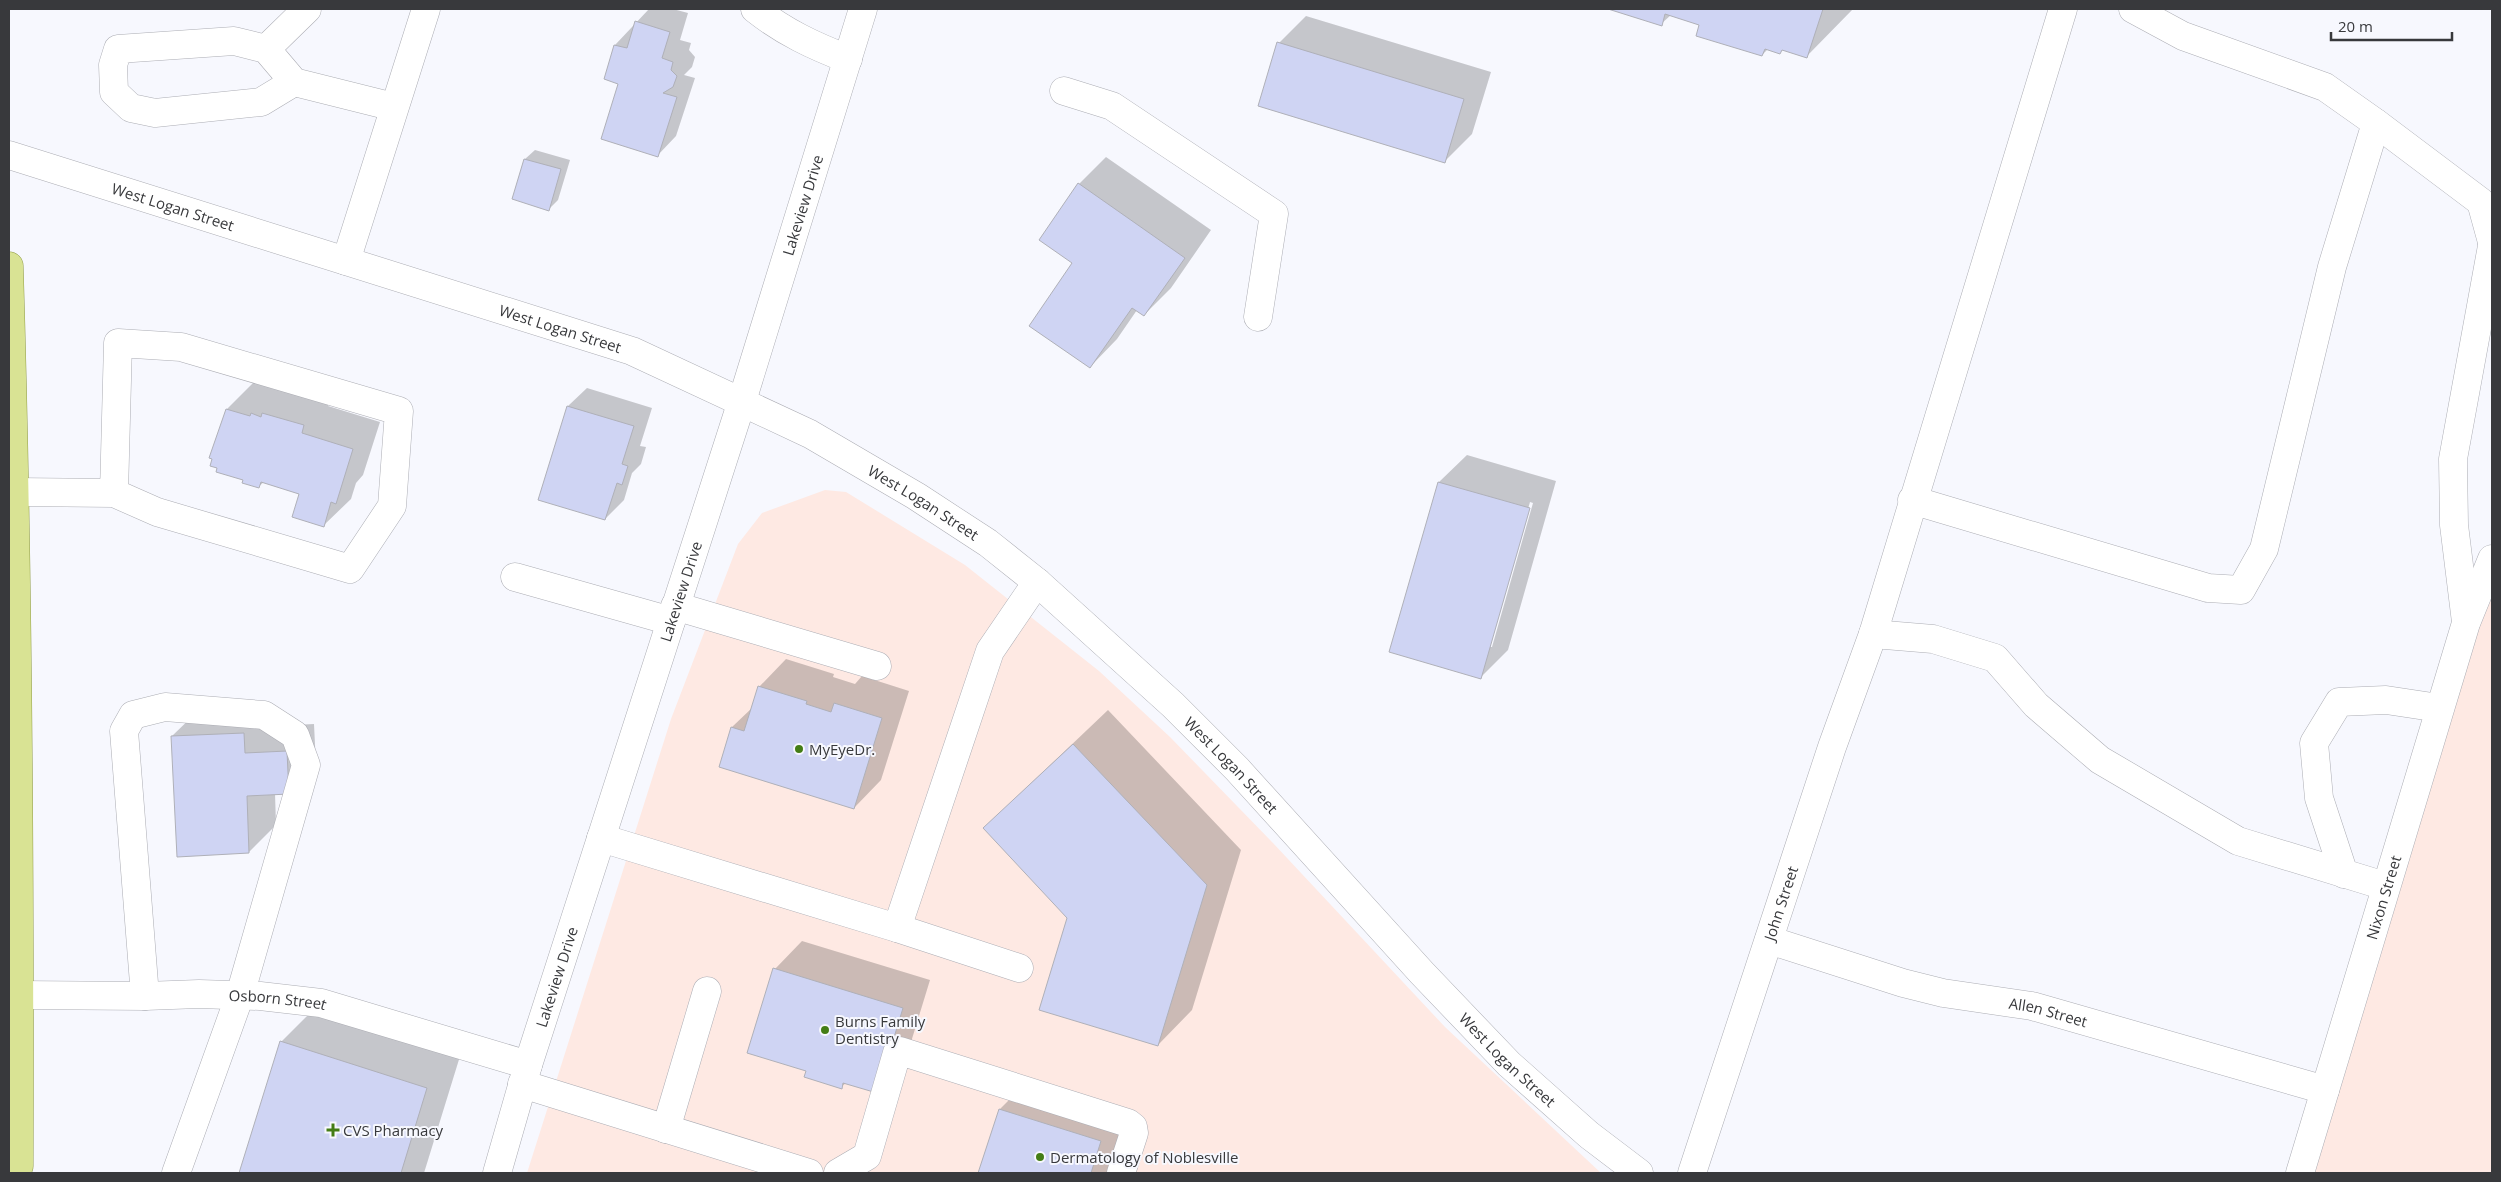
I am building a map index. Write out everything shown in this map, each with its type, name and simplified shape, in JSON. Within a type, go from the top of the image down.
[{"type":"main road","points":[[9,266],[16,492],[14,964],[19,1171]]},
{"type":"street","points":[[266,49],[307,9]]},
{"type":"street","points":[[346,260],[426,9]]},
{"type":"street","points":[[755,9],[776,26],[811,45],[848,59]]},
{"type":"street","name":"Lakeview Drive","points":[[497,1173],[525,1075],[742,401],[863,9]]},
{"type":"street","name":"John Street","points":[[1692,1173],[1832,747],[1873,634],[1912,500],[2063,9]]},
{"type":"street","points":[[2133,9],[2183,36],[2325,87],[2481,202],[2492,242]]},
{"type":"street","points":[[294,82],[261,102],[155,114],[131,108],[114,92],[113,65],[118,49],[234,41],[266,49],[294,82],[394,107]]},
{"type":"street","points":[[1064,91],[1112,106],[1274,214],[1258,317]]},
{"type":"street","points":[[1912,500],[2208,588],[2240,590],[2264,549],[2332,266],[2376,123]]},
{"type":"street","name":"West Logan Street","points":[[9,155],[632,351],[810,434],[916,496],[988,543],[1037,582],[1173,704],[1237,769],[1422,973],[1509,1064],[1589,1135],[1640,1173]]},
{"type":"street","points":[[2466,623],[2454,525],[2453,459],[2492,246]]},
{"type":"street","points":[[16,492],[114,493],[157,512],[350,569],[392,506],[399,411],[181,347],[118,343],[114,493]]},
{"type":"street","name":"Nixon Street","points":[[2300,1173],[2439,708],[2466,623],[2492,559]]},
{"type":"street","points":[[515,577],[673,613],[877,666]]},
{"type":"street","points":[[897,928],[990,651],[1037,582]]},
{"type":"street","points":[[1873,634],[1933,639],[1996,658],[2036,705],[2100,760],[2238,840],[2385,886]]},
{"type":"street","points":[[2344,874],[2319,798],[2314,743],[2339,702],[2386,700],[2439,708]]},
{"type":"street","points":[[145,996],[124,731],[133,715],[165,707],[264,715],[296,735],[306,765],[240,995],[176,1173]]},
{"type":"street","points":[[601,838],[897,928],[1019,968]]},
{"type":"street","name":"Allen Street","points":[[1769,940],[1943,993],[2032,1006],[2325,1090]]},
{"type":"street","points":[[666,1129],[707,990]]},
{"type":"street","name":"Osborn Street","points":[[16,1008],[145,996],[199,994],[240,995],[321,1003],[525,1075],[666,1129],[809,1173]]},
{"type":"street","points":[[838,1173],[867,1156],[897,1053],[900,1051],[1128,1123],[1133,1127],[1134,1133],[1121,1173]]},
{"type":"shaded area","points":[[825,490],[846,492],[965,565],[1099,671],[1170,737],[1273,843],[1445,1027],[1601,1173],[527,1173],[671,719],[738,544],[762,513]]},
{"type":"shaded area","points":[[2492,594],[2492,1173],[2310,1173],[2465,659]]},
{"type":"building","points":[[1608,9],[1823,9],[1807,58],[1782,50],[1780,54],[1765,49],[1762,56],[1696,36],[1699,25],[1665,14],[1662,26]]},
{"type":"building","points":[[635,21],[670,32],[662,58],[673,62],[671,70],[677,76],[673,87],[663,93],[677,97],[658,157],[601,139],[618,84],[604,79],[614,45],[627,48]]},
{"type":"building","points":[[1277,42],[1464,99],[1445,163],[1258,106]]},
{"type":"building","points":[[524,159],[561,169],[549,211],[512,199]]},
{"type":"building","points":[[1078,183],[1185,258],[1144,316],[1132,308],[1090,368],[1029,326],[1072,263],[1039,240]]},
{"type":"building","points":[[567,406],[634,426],[622,464],[628,466],[622,485],[617,483],[605,520],[538,500]]},
{"type":"building","points":[[226,409],[250,416],[251,413],[261,417],[262,413],[304,425],[302,433],[353,449],[336,504],[331,502],[324,527],[292,517],[299,494],[261,482],[259,488],[242,483],[243,480],[216,472],[217,468],[210,466],[212,459],[209,458]]},
{"type":"building","points":[[1438,482],[1530,508],[1481,679],[1389,652]]},
{"type":"building","name":"MyEyeDr.","points":[[758,686],[807,701],[806,704],[831,712],[834,703],[882,718],[854,809],[719,767],[731,727],[744,731]]},
{"type":"building","points":[[244,733],[245,753],[287,751],[289,794],[247,796],[249,853],[177,857],[171,736]]},
{"type":"building","points":[[1073,744],[1207,885],[1158,1046],[1039,1010],[1067,918],[983,828]]},
{"type":"building","name":"Burns Family Dentistry","points":[[773,968],[903,1008],[877,1093],[843,1083],[842,1089],[804,1077],[806,1071],[747,1053]]},
{"type":"building","name":"CVS Pharmacy","points":[[280,1041],[427,1088],[401,1173],[239,1173]]},
{"type":"building","name":"Dermatology of Noblesville","points":[[999,1109],[1101,1141],[1091,1173],[978,1173]]},
{"type":"place","name":"MyEyeDr.","points":[[799,749]]},
{"type":"place","name":"Burns Family Dentistry","points":[[825,1030]]},
{"type":"place","name":"CVS Pharmacy","points":[[333,1130]]},
{"type":"place","name":"Dermatology of Noblesville","points":[[1040,1157]]}]
